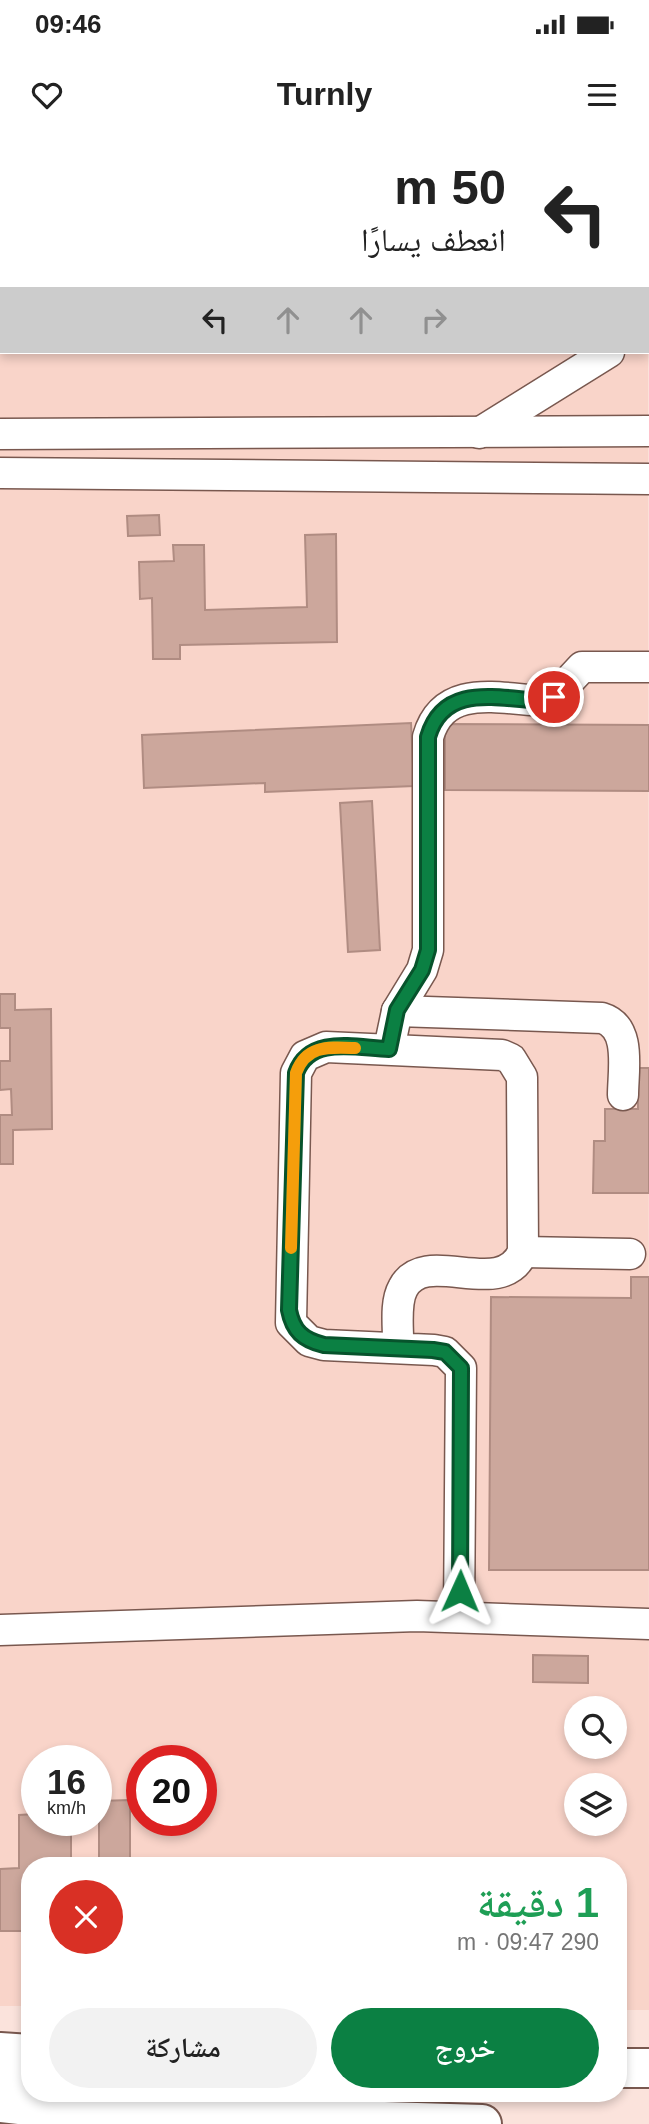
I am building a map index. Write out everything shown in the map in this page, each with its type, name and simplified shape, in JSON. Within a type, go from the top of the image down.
[{"type":"main road","points":[[0,2052],[21,2053]]},
{"type":"main road","points":[[0,2082],[21,2075]]},
{"type":"main road","points":[[0,2103],[85,2112],[482,2124]]},
{"type":"lane","points":[[479,433],[606,354]]},
{"type":"lane","points":[[0,434],[649,431]]},
{"type":"lane","points":[[0,473],[649,479]]},
{"type":"lane","points":[[389,1049],[397,1010],[422,970],[428,950],[428,737],[432,723],[441,710],[454,701],[472,698],[544,701],[554,697],[582,667],[592,664],[649,667]]},
{"type":"lane","points":[[397,1010],[602,1018],[612,1021],[620,1029],[622,1039],[623,1095]]},
{"type":"lane","points":[[398,1348],[399,1297],[412,1278],[424,1272],[502,1273],[518,1262],[523,1252],[522,1077],[519,1068],[502,1055],[326,1047],[315,1049],[299,1064],[296,1073],[289,1310],[292,1323],[309,1341],[324,1345],[445,1352],[461,1368],[459,1617]]},
{"type":"lane","points":[[523,1252],[630,1254]]},
{"type":"lane","points":[[0,1630],[383,1616],[649,1624]]},
{"type":"shaded area","points":[[0,354],[648,354],[649,2010],[627,2010],[627,1857],[21,1857],[21,2006],[0,2006]]},
{"type":"building","points":[[159,515],[160,535],[128,536],[127,516]]},
{"type":"building","points":[[336,534],[337,642],[180,645],[180,659],[153,659],[152,598],[140,599],[139,562],[174,561],[173,545],[204,545],[205,610],[307,607],[305,535]]},
{"type":"building","points":[[411,723],[414,786],[265,792],[265,783],[144,788],[142,735]]},
{"type":"building","points":[[445,724],[649,725],[649,791],[445,790]]},
{"type":"building","points":[[372,801],[380,950],[348,952],[340,803]]},
{"type":"building","points":[[0,994],[15,994],[15,1010],[51,1009],[52,1129],[13,1130],[13,1164],[0,1164],[0,1115],[12,1115],[11,1089],[0,1090],[0,1061],[10,1061],[10,1028],[0,1028]]},
{"type":"building","points":[[638,1068],[649,1068],[649,1193],[593,1193],[594,1141],[605,1141],[605,1109],[638,1109]]},
{"type":"building","points":[[631,1277],[649,1277],[649,1570],[489,1570],[491,1297],[631,1298]]},
{"type":"building","points":[[533,1655],[588,1656],[588,1683],[533,1682]]},
{"type":"building","points":[[126,1800],[126,1836],[130,1836],[130,1857],[99,1857],[99,1836],[112,1836],[112,1801]]},
{"type":"building","points":[[19,1815],[21,1836],[71,1836],[71,1857],[21,1857],[21,1931],[0,1931],[0,1869],[19,1868]]},
{"type":"slow traffic","points":[[291,1248],[296,1073],[305,1056],[315,1049],[355,1048]]},
{"type":"route","points":[[460,1591],[464,1380],[461,1368],[455,1359],[445,1352],[324,1345],[309,1341],[299,1334],[292,1323],[289,1310],[296,1073],[305,1056],[315,1049],[389,1049],[397,1010],[426,960],[428,737],[432,723],[441,710],[454,701],[472,698],[544,701],[554,697]]}]
